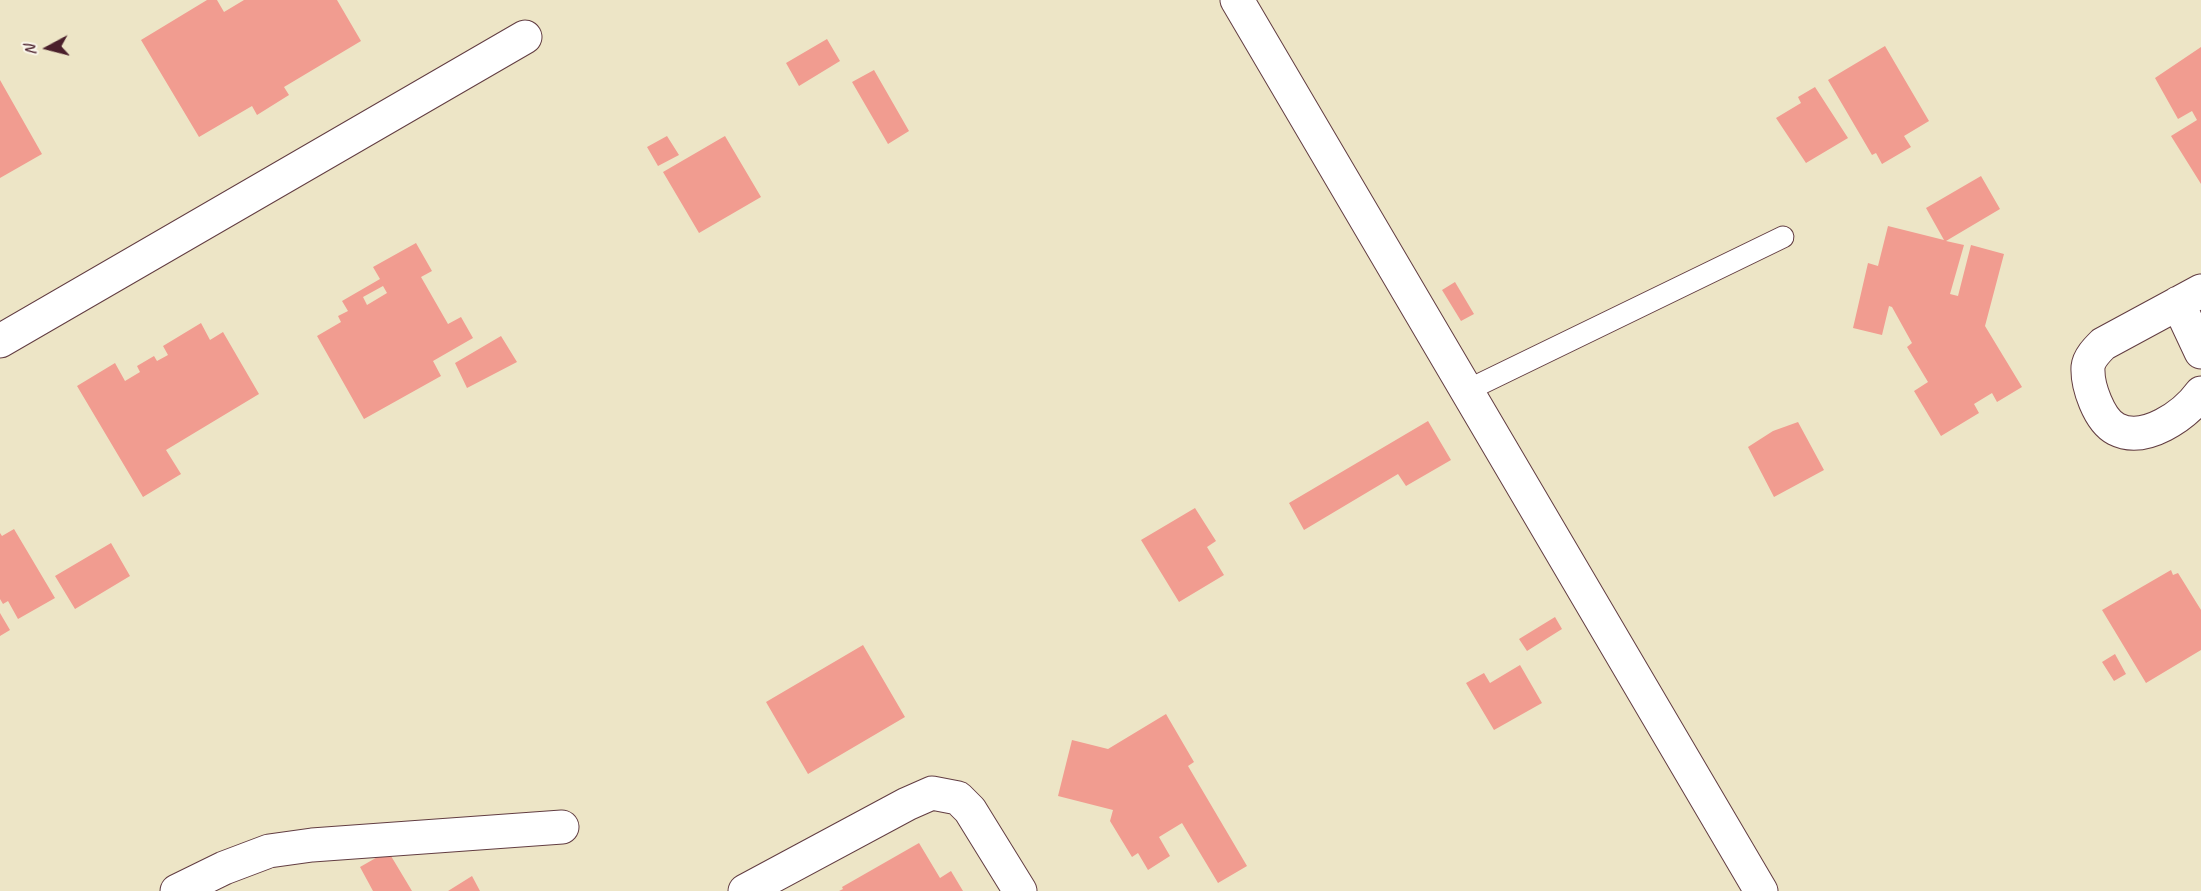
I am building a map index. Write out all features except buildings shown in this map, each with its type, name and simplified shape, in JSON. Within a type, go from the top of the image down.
[{"type":"street","points":[[1237,0],[1761,891]]},
{"type":"street","points":[[0,341],[525,37]]},
{"type":"street","points":[[2201,352],[2190,297],[2103,344],[2093,355],[2088,366],[2092,389],[2100,411],[2115,429],[2129,434],[2161,426],[2191,406],[2201,393]]},
{"type":"street","points":[[746,891],[907,804],[932,793],[958,798],[970,810],[1020,891]]},
{"type":"street","points":[[177,891],[224,868],[269,851],[312,845],[562,827]]},
{"type":"lane","points":[[1468,390],[1783,237]]}]
